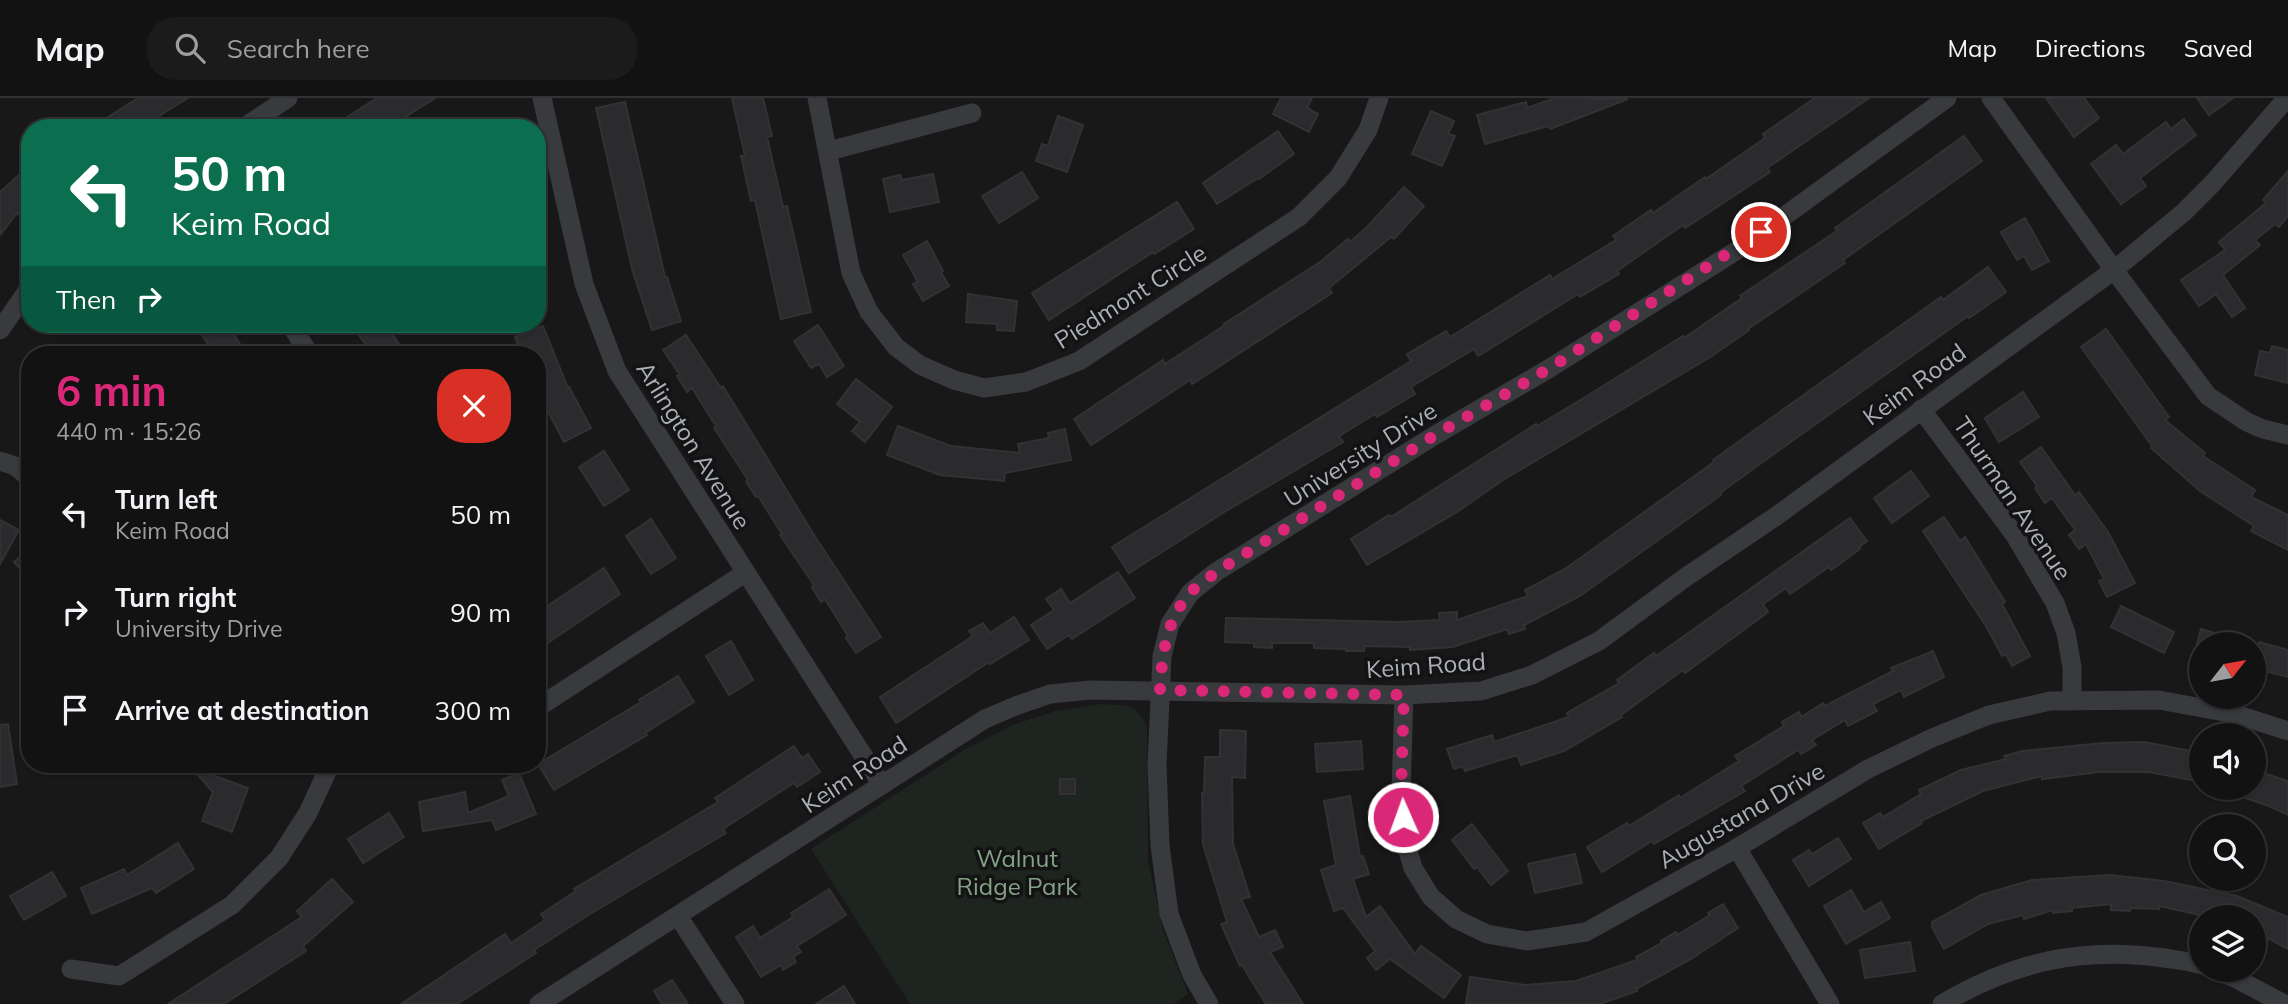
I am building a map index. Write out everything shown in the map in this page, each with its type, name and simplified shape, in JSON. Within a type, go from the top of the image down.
[{"type":"street","points":[[256,119],[288,98]]},
{"type":"street","name":"Arlington Avenue","points":[[542,98],[584,284],[617,371],[882,785]]},
{"type":"street","name":"Piedmont Circle","points":[[817,98],[851,273],[869,312],[895,347],[920,365],[954,380],[984,388],[1027,382],[1079,361],[1299,217],[1338,178],[1368,130],[1379,98]]},
{"type":"street","name":"University Drive","points":[[1209,1004],[1192,975],[1169,914],[1160,845],[1157,764],[1162,656],[1170,624],[1190,593],[1216,572],[1739,249],[1947,98]]},
{"type":"street","points":[[1991,98],[2208,396],[2247,422],[2288,435]]},
{"type":"street","name":"Keim Road","points":[[540,1004],[985,719],[1017,705],[1050,695],[1090,690],[1404,695],[1481,691],[1532,675],[1599,641],[1686,577],[1775,517],[2114,270],[2184,212],[2287,98]]},
{"type":"street","points":[[829,151],[972,113]]},
{"type":"street","points":[[0,330],[21,300]]},
{"type":"street","name":"Thurman Avenue","points":[[1921,409],[2014,534],[2055,603],[2066,633],[2072,667],[2072,700]]},
{"type":"street","points":[[0,461],[21,471]]},
{"type":"street","points":[[546,702],[746,573]]},
{"type":"street","name":"Augustana Drive","points":[[1404,695],[1401,793],[1408,856],[1420,882],[1431,897],[1456,919],[1488,934],[1527,941],[1586,932],[1737,848],[1868,769],[1932,738],[1989,715],[2050,701],[2159,700],[2235,714],[2288,731]]},
{"type":"street","points":[[71,969],[119,976],[232,905],[279,858],[308,813],[326,773]]},
{"type":"street","points":[[1737,848],[1830,1004]]},
{"type":"street","points":[[678,916],[735,1004]]},
{"type":"street","points":[[1942,1004],[1960,993],[2025,965],[2068,957],[2119,954],[2189,963]]},
{"type":"street","points":[[2244,982],[2284,1004]]},
{"type":"green space","name":"Walnut Ridge Park","points":[[1101,704],[1130,707],[1139,714],[1147,728],[1148,860],[1163,930],[1188,994],[1173,1004],[910,1004],[811,849],[964,750],[1015,724],[1056,711]]},
{"type":"building","points":[[138,98],[188,98],[159,116],[160,119],[105,119]]},
{"type":"building","points":[[377,98],[435,98],[402,119],[344,119]]},
{"type":"building","points":[[732,98],[763,98],[772,136],[767,137],[783,207],[787,206],[811,312],[781,319],[755,200],[751,201],[741,156],[745,156]]},
{"type":"building","points":[[1281,98],[1312,98],[1307,108],[1318,114],[1309,132],[1273,114]]},
{"type":"building","points":[[1555,98],[1628,99],[1550,129],[1548,126],[1485,144],[1477,115],[1526,102],[1527,108]]},
{"type":"building","points":[[1815,98],[1869,98],[1767,168],[1770,172],[1685,228],[1683,225],[1617,271],[1619,274],[1580,297],[1578,294],[1478,356],[1474,349],[1411,387],[1415,394],[1339,436],[1343,442],[1226,511],[1129,573],[1112,547],[1411,361],[1407,354],[1446,331],[1450,337],[1550,275],[1552,279],[1616,240],[1613,236],[1651,210],[1653,213],[1705,177],[1706,179],[1765,138],[1763,134]]},
{"type":"building","points":[[2046,98],[2084,98],[2099,118],[2074,137]]},
{"type":"building","points":[[2197,98],[2233,98],[2209,115]]},
{"type":"building","points":[[625,102],[665,277],[681,321],[652,330],[632,269],[596,108]]},
{"type":"building","points":[[1431,111],[1454,121],[1448,134],[1455,136],[1442,166],[1412,154]]},
{"type":"building","points":[[1058,116],[1083,125],[1067,172],[1036,161],[1042,144],[1048,146]]},
{"type":"building","points":[[2184,119],[2196,135],[2140,178],[2146,186],[2121,204],[2091,164],[2116,145],[2123,154],[2166,122],[2171,129]]},
{"type":"building","points":[[1278,131],[1294,154],[1217,204],[1203,183]]},
{"type":"building","points":[[1964,136],[1982,161],[1843,260],[1845,263],[1712,356],[1503,480],[1457,512],[1367,565],[1351,539],[1389,515],[1391,517],[1536,424],[1537,426],[1683,336],[1684,338],[1742,298],[1740,296],[1837,231],[1835,228]]},
{"type":"building","points":[[2288,171],[2288,216],[2279,227],[2275,224],[2255,240],[2260,245],[2223,275],[2245,308],[2232,317],[2216,294],[2199,306],[2181,280],[2225,250],[2219,242],[2266,203],[2263,200]]},
{"type":"building","points":[[1022,172],[1038,198],[999,223],[982,196]]},
{"type":"building","points":[[21,173],[21,217],[17,213],[0,235],[0,192]]},
{"type":"building","points":[[933,174],[939,202],[890,212],[883,179],[900,175],[902,180]]},
{"type":"building","points":[[1404,187],[1424,206],[1394,239],[1391,237],[1329,288],[1332,293],[1192,384],[1190,380],[1091,445],[1074,419],[1163,360],[1165,364],[1225,325],[1320,262],[1348,239],[1350,242]]},
{"type":"building","points":[[1177,202],[1194,229],[1154,254],[1153,252],[1049,320],[1032,293]]},
{"type":"building","points":[[2025,218],[2049,261],[2032,270],[2024,256],[2017,260],[2001,232]]},
{"type":"building","points":[[927,241],[949,286],[923,301],[913,284],[918,282],[903,255]]},
{"type":"building","points":[[1988,267],[2006,292],[1778,451],[1580,596],[1524,625],[1525,629],[1509,634],[1507,629],[1453,647],[1410,650],[1410,647],[1365,646],[1364,651],[1346,651],[1314,648],[1314,643],[1272,643],[1272,648],[1254,647],[1254,643],[1225,642],[1226,618],[1398,622],[1440,620],[1439,613],[1457,612],[1457,620],[1528,596],[1525,590],[1565,569],[1749,434],[1941,297],[1943,300]]},
{"type":"building","points":[[968,294],[1017,301],[1014,331],[997,330],[997,324],[966,322]]},
{"type":"building","points":[[818,325],[844,366],[827,377],[819,364],[811,368],[794,341]]},
{"type":"building","points":[[2106,329],[2169,417],[2165,420],[2205,453],[2203,456],[2255,490],[2251,497],[2288,515],[2288,550],[2251,531],[2254,526],[2200,491],[2151,448],[2081,347]]},
{"type":"building","points":[[201,333],[233,333],[241,346],[209,346]]},
{"type":"building","points":[[357,333],[392,333],[400,346],[367,346]]},
{"type":"building","points":[[525,333],[546,333],[568,388],[591,428],[564,442],[546,408],[546,346],[518,346],[515,337]]},
{"type":"building","points":[[686,335],[721,388],[723,386],[814,535],[881,637],[856,653],[825,599],[821,602],[812,587],[814,585],[780,535],[782,534],[758,496],[756,497],[746,482],[748,480],[692,388],[687,392],[677,376],[680,375],[663,350]]},
{"type":"building","points":[[2272,346],[2288,350],[2288,383],[2255,375],[2260,351],[2270,353]]},
{"type":"building","points":[[856,379],[892,407],[865,442],[852,431],[860,422],[837,404]]},
{"type":"building","points":[[2023,392],[2039,417],[1999,442],[1985,418]]},
{"type":"building","points":[[898,426],[951,446],[1020,453],[1018,444],[1049,438],[1048,433],[1065,429],[1071,460],[1005,473],[1004,481],[940,475],[887,455]]},
{"type":"building","points":[[2041,447],[2075,495],[2079,492],[2108,532],[2135,583],[2107,597],[2099,581],[2104,579],[2086,544],[2079,549],[2069,535],[2075,530],[2052,498],[2045,503],[2020,462]]},
{"type":"building","points":[[604,451],[629,490],[604,506],[579,467]]},
{"type":"building","points":[[1911,471],[1929,496],[1892,523],[1874,498]]},
{"type":"building","points":[[1944,517],[1960,541],[1965,537],[2005,602],[2002,604],[2030,656],[2012,666],[2006,654],[2002,656],[1986,626],[1923,531]]},
{"type":"building","points":[[1850,518],[1867,541],[1860,549],[1790,594],[1786,588],[1763,604],[1768,612],[1685,673],[1683,670],[1621,715],[1622,717],[1564,751],[1521,765],[1517,755],[1465,771],[1463,766],[1454,769],[1447,749],[1492,735],[1494,742],[1569,717],[1567,713],[1619,683],[1617,680],[1654,653],[1656,656]]},
{"type":"building","points":[[651,519],[676,558],[651,574],[626,536]]},
{"type":"building","points":[[0,520],[19,530],[0,564]]},
{"type":"building","points":[[21,556],[21,570],[14,562]]},
{"type":"building","points":[[604,568],[620,594],[546,644],[546,607]]},
{"type":"building","points":[[1118,572],[1135,598],[1072,639],[1069,635],[1047,649],[1031,625],[1054,610],[1046,599],[1061,589],[1070,603]]},
{"type":"building","points":[[2121,606],[2174,632],[2164,653],[2111,627]]},
{"type":"building","points":[[1014,617],[1029,640],[990,664],[989,662],[896,723],[880,697],[973,636],[969,631],[983,623],[990,633]]},
{"type":"building","points":[[731,641],[753,680],[729,695],[706,656]]},
{"type":"building","points":[[2266,644],[2288,650],[2288,677],[2266,671]]},
{"type":"building","points":[[1933,651],[1944,677],[1904,697],[1901,690],[1873,704],[1877,711],[1848,726],[1845,720],[1812,740],[1816,745],[1801,754],[1798,750],[1741,786],[1745,791],[1654,844],[1652,841],[1602,872],[1587,847],[1627,823],[1629,826],[1679,795],[1680,798],[1739,761],[1735,756],[1784,726],[1782,722],[1799,712],[1801,717],[1823,703],[1825,706],[1893,671],[1891,668]]},
{"type":"building","points":[[678,676],[694,702],[645,733],[647,735],[554,790],[544,773],[546,773],[546,759],[641,702],[639,700]]},
{"type":"building","points":[[8,724],[17,784],[0,787],[0,725]]},
{"type":"building","points":[[1220,730],[1246,731],[1245,778],[1232,777],[1233,844],[1250,897],[1241,899],[1259,937],[1275,930],[1283,947],[1270,952],[1303,1004],[1266,1004],[1242,965],[1240,966],[1221,924],[1227,922],[1203,844],[1202,793],[1205,757],[1220,757]]},
{"type":"building","points":[[1361,741],[1363,769],[1317,772],[1315,744]]},
{"type":"building","points":[[2144,742],[2189,751],[2189,780],[2149,772],[2099,772],[2042,779],[2042,776],[1983,791],[1921,821],[1922,823],[1879,849],[1863,823],[1880,813],[1883,817],[1921,794],[1919,790],[1961,770],[2006,759],[2004,756],[2022,751]]},
{"type":"building","points":[[794,746],[802,758],[808,754],[820,772],[797,787],[794,783],[723,829],[726,833],[590,914],[457,1004],[401,1004],[505,934],[511,943],[545,920],[541,914],[576,891],[574,889],[718,802],[715,798]]},
{"type":"building","points":[[196,773],[207,773],[248,788],[232,832],[202,821],[213,792]]},
{"type":"building","points":[[519,773],[536,814],[496,830],[492,820],[423,831],[419,802],[465,792],[468,813],[509,796],[502,780]]},
{"type":"building","points":[[2266,774],[2288,781],[2288,815],[2252,800],[2266,800]]},
{"type":"building","points":[[1060,779],[1075,779],[1075,794],[1060,794]]},
{"type":"building","points":[[1350,796],[1360,857],[1363,856],[1369,874],[1353,879],[1366,917],[1380,906],[1415,954],[1421,946],[1461,975],[1444,998],[1390,959],[1376,970],[1367,958],[1375,951],[1343,908],[1334,911],[1321,870],[1336,865],[1324,801]]},
{"type":"building","points":[[389,813],[404,837],[363,863],[348,839]]},
{"type":"building","points":[[1472,824],[1508,871],[1491,885],[1477,867],[1474,869],[1452,840]]},
{"type":"building","points":[[1838,838],[1851,859],[1809,886],[1793,860],[1809,850],[1812,854]]},
{"type":"building","points":[[178,843],[194,869],[156,893],[152,888],[92,914],[81,888],[124,869],[127,875]]},
{"type":"building","points":[[1575,854],[1582,883],[1535,893],[1528,864]]},
{"type":"building","points":[[52,872],[66,896],[24,920],[10,896]]},
{"type":"building","points":[[2110,875],[2164,881],[2189,886],[2189,891],[2213,891],[2237,896],[2259,905],[2189,905],[2189,913],[2159,906],[2159,909],[2111,910],[2111,904],[2053,913],[2053,910],[2024,919],[2023,915],[1988,924],[1944,949],[1932,922],[1981,895],[2032,880]]},
{"type":"building","points":[[332,879],[353,902],[303,946],[306,951],[224,1004],[168,1004],[302,917],[297,911]]},
{"type":"building","points":[[829,889],[846,915],[797,946],[801,952],[793,957],[796,962],[783,970],[781,965],[761,977],[736,937],[753,926],[760,938],[793,917],[791,913]]},
{"type":"building","points":[[1851,890],[1864,912],[1881,902],[1890,918],[1846,944],[1824,906]]},
{"type":"building","points":[[1723,904],[1738,928],[1691,959],[1636,989],[1637,991],[1600,1004],[1466,1004],[1470,977],[1525,985],[1576,981],[1637,960],[1636,957],[1710,915],[1708,913]]},
{"type":"building","points":[[2266,908],[2288,917],[2288,949],[2268,938],[2267,941]]},
{"type":"building","points":[[1910,942],[1915,971],[1865,978],[1860,950]]},
{"type":"building","points":[[672,980],[688,1004],[662,1004],[654,991]]},
{"type":"building","points":[[844,986],[855,1004],[816,1004]]},
{"type":"route","points":[[1403,817],[1401,793],[1404,695],[1160,690],[1162,656],[1170,624],[1190,593],[1216,572],[1437,434],[1550,368],[1739,249],[1761,232]]}]
